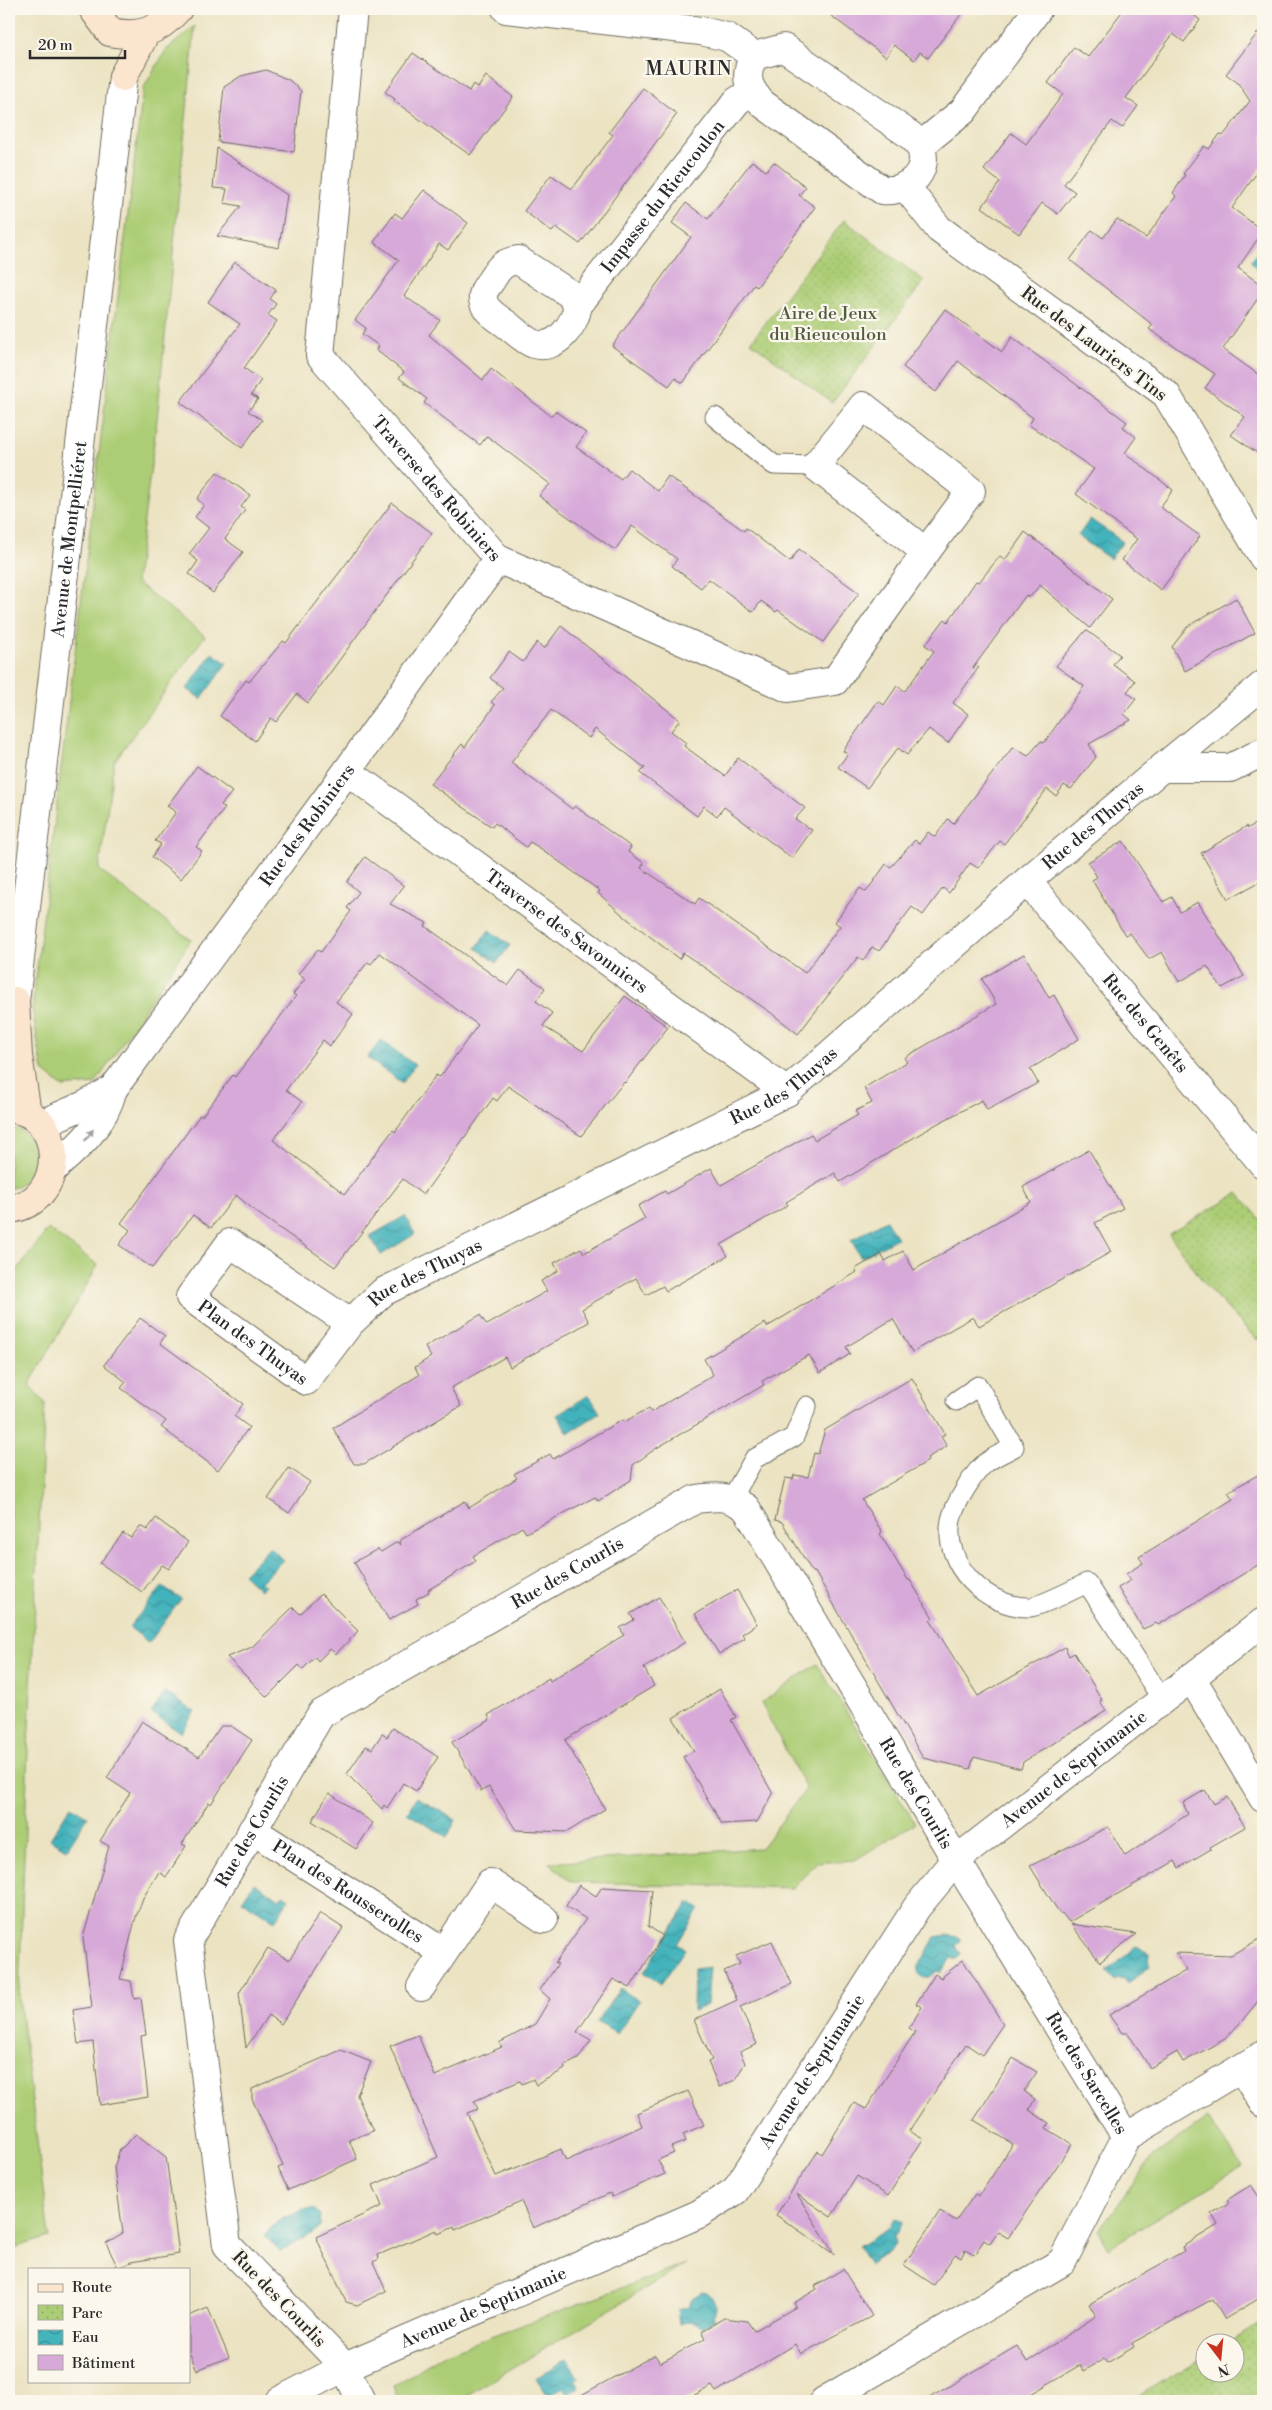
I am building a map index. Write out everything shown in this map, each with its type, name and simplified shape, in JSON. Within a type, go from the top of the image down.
[{"type":"street","points":[[93,9],[110,32],[127,35],[145,34],[178,9]]},
{"type":"street","name":"Traverse des Robiniers","points":[[353,9],[320,355],[498,559],[788,688],[836,681],[971,491],[863,406],[815,466]]},
{"type":"street","points":[[920,146],[963,111],[1038,9]]},
{"type":"street","points":[[518,10],[701,31],[727,36],[754,56]]},
{"type":"street","name":"Avenue de Montpelliéret","points":[[110,32],[123,77]]},
{"type":"street","name":"Avenue de Montpelliéret","points":[[9,1029],[15,1000],[123,77],[145,34]]},
{"type":"street","points":[[784,48],[910,135],[920,146],[922,167],[913,181],[894,191],[882,190],[763,104],[751,92],[748,72],[754,56],[784,48]]},
{"type":"street","name":"Impasse du Rieucoulon","points":[[578,305],[737,101],[751,92]]},
{"type":"street","name":"Rue des Lauriers Tins","points":[[906,186],[939,229],[1166,394],[1263,557]]},
{"type":"street","points":[[815,466],[926,552]]},
{"type":"street","name":"Rue des Robiniers","points":[[25,1115],[87,1104],[113,1089],[347,771],[498,559]]},
{"type":"street","name":"Rue des Thuyas","points":[[350,1323],[384,1292],[787,1092],[1027,882],[1263,685]]},
{"type":"street","points":[[1162,768],[1230,768],[1263,752]]},
{"type":"street","name":"Traverse des Savonniers","points":[[347,771],[787,1092]]},
{"type":"street","name":"Rue des Genêts","points":[[1027,882],[1263,1164]]},
{"type":"street","name":"Avenue de Montpelliéret","points":[[15,1000],[18,1056],[25,1115],[50,1137],[54,1152],[54,1168]]},
{"type":"street","name":"Rue des Robiniers","points":[[54,1168],[82,1144],[109,1107],[113,1089]]},
{"type":"street","points":[[10,1211],[27,1204],[39,1195],[48,1182],[54,1168]]},
{"type":"street","name":"Plan des Thuyas","points":[[230,1243],[350,1323],[306,1381],[190,1297],[230,1243]]},
{"type":"street","name":"Rue des Courlis","points":[[345,2367],[227,2245],[188,1940],[321,1714],[696,1499],[716,1496],[732,1498],[746,1508],[956,1860]]},
{"type":"street","name":"Avenue de Septimanie","points":[[279,2401],[345,2367],[699,2214],[735,2191],[917,1907],[956,1860],[1263,1622]]},
{"type":"street","points":[[1190,1678],[1263,1798]]},
{"type":"street","name":"Plan des Rousserolles","points":[[252,1830],[443,1952]]},
{"type":"street","name":"Rue des Sarcelles","points":[[824,2401],[1062,2262],[1126,2137],[956,1860]]},
{"type":"street","name":"Plan des Rousserolles","points":[[421,1988],[490,1883],[544,1919]]},
{"type":"street","points":[[1126,2137],[1252,2062],[1263,2104]]},
{"type":"street","points":[[345,2367],[361,2401]]},
{"type":"lane","points":[[715,417],[774,465],[815,466]]},
{"type":"lane","points":[[956,1401],[978,1386],[1014,1447],[986,1463],[965,1490],[951,1519],[951,1543],[962,1568],[977,1588],[1003,1604],[1032,1607],[1087,1583],[1162,1699]]},
{"type":"lane","points":[[732,1498],[754,1459],[794,1437],[807,1406]]},
{"type":"green space","points":[[195,26],[157,419],[136,582],[205,636],[114,762],[99,870],[191,940],[95,1084],[63,1087],[43,1071],[32,1009],[143,89],[166,50]]},
{"type":"green space","name":"Aire de Jeux du Rieucoulon","points":[[844,220],[924,281],[832,403],[751,342]]},
{"type":"green space","points":[[9,1126],[21,1131],[29,1138],[34,1147],[35,1157],[33,1167],[28,1176],[20,1184],[9,1189]]},
{"type":"green space","points":[[1238,1193],[1263,1222],[1263,1335],[1257,1340],[1207,1287],[1169,1234]]},
{"type":"green space","points":[[48,1229],[98,1265],[29,1385],[45,1403],[28,1749],[19,1997],[49,2237],[11,2249],[9,2229],[10,1280]]},
{"type":"green space","points":[[817,1664],[915,1823],[855,1860],[816,1863],[793,1888],[571,1882],[549,1863],[761,1848],[806,1789],[761,1703]]},
{"type":"green space","points":[[1208,2118],[1242,2167],[1108,2248],[1098,2231],[1152,2157]]},
{"type":"green space","points":[[686,2264],[457,2401],[398,2401],[393,2386],[446,2353]]},
{"type":"green space","points":[[1263,2322],[1263,2401],[1130,2401],[1194,2363],[1194,2382],[1244,2382],[1244,2333]]},
{"type":"water","points":[[1263,244],[1263,272],[1259,273],[1251,261]]},
{"type":"water","points":[[1090,519],[1123,542],[1110,559],[1078,536]]},
{"type":"water","points":[[212,653],[227,663],[201,699],[187,689]]},
{"type":"water","points":[[489,930],[510,945],[497,963],[476,948]]},
{"type":"water","points":[[381,1040],[415,1065],[402,1083],[367,1058]]},
{"type":"water","points":[[405,1216],[415,1234],[381,1255],[370,1236]]},
{"type":"water","points":[[886,1220],[897,1238],[861,1258],[851,1240]]},
{"type":"water","points":[[589,1395],[600,1413],[568,1433],[557,1415]]},
{"type":"water","points":[[270,1547],[283,1560],[261,1582],[265,1586],[260,1590],[243,1574]]},
{"type":"water","points":[[162,1587],[181,1599],[149,1643],[129,1627]]},
{"type":"water","points":[[165,1692],[195,1712],[181,1733],[151,1713]]},
{"type":"water","points":[[416,1797],[456,1820],[447,1837],[407,1813]]},
{"type":"water","points":[[71,1806],[88,1816],[67,1849],[50,1839]]},
{"type":"water","points":[[254,1883],[280,1899],[283,1895],[289,1899],[275,1921],[242,1901]]},
{"type":"water","points":[[689,1902],[699,1909],[677,1944],[685,1949],[661,1984],[644,1972]]},
{"type":"water","points":[[947,1935],[958,1937],[961,1940],[956,1946],[961,1954],[956,1958],[951,1958],[941,1973],[937,1971],[930,1977],[924,1978],[918,1974],[918,1968],[935,1937]]},
{"type":"water","points":[[1136,1947],[1149,1953],[1150,1966],[1127,1984],[1125,1980],[1119,1979],[1116,1981],[1107,1971]]},
{"type":"water","points":[[710,1967],[707,2005],[693,2011],[694,1969]]},
{"type":"water","points":[[620,1988],[639,2001],[617,2034],[597,2022]]},
{"type":"water","points":[[305,2209],[314,2209],[321,2215],[320,2227],[281,2253],[264,2235],[278,2221]]},
{"type":"water","points":[[896,2218],[903,2222],[894,2237],[896,2245],[888,2253],[869,2264],[858,2246],[890,2227]]},
{"type":"water","points":[[702,2292],[710,2295],[715,2301],[716,2308],[713,2316],[715,2320],[702,2327],[697,2323],[679,2323],[677,2310],[689,2307],[692,2298]]},
{"type":"water","points":[[567,2359],[578,2377],[575,2380],[579,2387],[568,2394],[563,2387],[548,2396],[536,2378]]},
{"type":"building","points":[[822,9],[965,9],[928,58],[920,52],[914,60],[894,45],[886,57]]},
{"type":"building","points":[[1124,9],[1192,9],[1190,12],[1200,20],[1184,42],[1173,34],[1126,98],[1138,106],[1122,128],[1112,121],[1064,184],[1075,192],[1058,214],[1042,203],[1019,234],[982,207],[1000,182],[984,170],[1011,133],[1026,144],[1063,94],[1048,83],[1074,47],[1088,57]]},
{"type":"building","points":[[1263,26],[1263,164],[1232,208],[1263,231],[1238,268],[1263,286],[1263,291],[1223,349],[1263,378],[1263,457],[1231,435],[1245,417],[1205,388],[1215,374],[1149,329],[1153,325],[1070,260],[1092,230],[1103,238],[1117,219],[1146,238],[1176,196],[1173,193],[1185,175],[1183,174],[1204,146],[1209,149],[1220,134],[1223,136],[1250,101],[1238,83],[1226,74]]},
{"type":"building","points":[[413,53],[469,91],[473,84],[478,88],[486,76],[513,97],[470,155],[394,101],[395,99],[385,92]]},
{"type":"building","points":[[266,70],[289,80],[301,91],[294,152],[218,142],[224,87],[241,76]]},
{"type":"building","points":[[643,88],[677,114],[580,244],[556,227],[552,232],[524,211],[551,175],[572,189],[613,135],[609,132]]},
{"type":"building","points":[[217,148],[287,195],[279,248],[217,236],[241,206],[224,203],[227,189],[213,188]]},
{"type":"building","points":[[752,161],[766,171],[774,162],[806,187],[799,195],[815,207],[757,287],[754,285],[683,383],[675,378],[669,386],[612,346],[691,237],[672,223],[686,203],[708,219]]},
{"type":"building","points":[[424,190],[468,223],[448,250],[439,244],[404,296],[440,320],[429,335],[483,380],[491,369],[551,416],[555,411],[586,433],[576,447],[621,479],[629,469],[658,491],[668,476],[744,531],[746,528],[790,562],[799,549],[859,593],[823,642],[778,610],[776,612],[761,601],[753,612],[709,579],[701,588],[672,566],[677,559],[632,526],[615,550],[539,496],[550,484],[487,436],[480,445],[424,403],[427,399],[399,378],[404,372],[376,350],[379,346],[362,334],[366,328],[355,320],[399,260],[374,242],[395,213],[402,218]]},
{"type":"building","points":[[235,262],[276,290],[270,299],[276,304],[268,315],[277,321],[244,368],[261,380],[251,395],[258,399],[248,411],[262,420],[242,448],[180,402],[240,324],[208,302]]},
{"type":"building","points":[[945,309],[1002,352],[1012,337],[1127,422],[1123,427],[1136,437],[1125,453],[1173,490],[1160,507],[1200,536],[1161,590],[1122,560],[1137,539],[1076,494],[1094,469],[1029,425],[1033,418],[958,361],[936,392],[903,367]]},
{"type":"building","points":[[217,472],[250,495],[241,507],[245,510],[225,539],[243,552],[213,593],[189,574],[198,561],[189,554],[209,528],[195,517],[204,505],[197,499]]},
{"type":"building","points":[[392,503],[432,533],[308,703],[297,694],[276,722],[271,718],[255,741],[220,716],[246,680],[249,682],[283,641],[286,643]]},
{"type":"building","points":[[1025,532],[1112,599],[1090,628],[1040,585],[1029,598],[1026,595],[973,668],[979,667],[953,703],[968,714],[948,743],[929,729],[907,755],[898,748],[867,788],[838,767],[848,754],[843,751],[878,701],[884,705],[897,686],[905,691],[934,651],[925,645],[945,619],[948,622],[976,581],[979,582],[1000,556],[1005,560]]},
{"type":"building","points":[[1236,598],[1255,633],[1185,671],[1172,647],[1188,626]]},
{"type":"building","points":[[561,626],[680,720],[671,731],[686,743],[684,746],[725,776],[738,758],[805,808],[795,819],[812,830],[792,858],[724,807],[717,816],[704,806],[697,816],[640,773],[645,768],[595,729],[589,738],[551,710],[511,763],[572,809],[575,806],[631,847],[628,852],[644,863],[641,868],[695,904],[699,898],[805,973],[840,926],[835,922],[860,888],[866,892],[886,864],[891,867],[915,840],[919,844],[928,832],[935,837],[948,819],[953,824],[1013,747],[1028,756],[1041,741],[1044,743],[1084,686],[1056,666],[1086,630],[1120,655],[1113,664],[1135,681],[1127,692],[1136,699],[1124,714],[1131,720],[1089,744],[1096,757],[1071,789],[1064,785],[1056,796],[1047,789],[1004,844],[1000,841],[978,868],[970,863],[949,893],[943,888],[923,915],[912,907],[879,951],[872,947],[863,961],[858,957],[798,1034],[770,1012],[683,953],[679,959],[625,917],[598,893],[600,891],[543,850],[530,842],[526,847],[495,823],[492,827],[430,784],[462,744],[465,747],[495,705],[491,702],[503,688],[490,678],[509,652],[523,662],[537,642],[544,649]]},
{"type":"building","points":[[197,766],[232,792],[221,805],[225,808],[196,847],[202,851],[181,879],[152,857],[161,844],[155,841],[176,812],[167,806]]},
{"type":"building","points":[[1263,820],[1263,880],[1228,899],[1201,853],[1247,826],[1248,828]]},
{"type":"building","points":[[1123,841],[1163,902],[1172,897],[1180,912],[1198,902],[1244,976],[1222,988],[1207,966],[1179,982],[1162,952],[1149,959],[1130,933],[1125,935],[1092,880],[1097,877],[1088,862]]},
{"type":"building","points":[[365,857],[404,886],[390,904],[427,923],[425,926],[508,986],[520,970],[545,988],[536,1001],[552,1013],[543,1026],[583,1051],[625,996],[668,1027],[581,1136],[508,1086],[497,1101],[493,1098],[423,1195],[403,1179],[335,1267],[259,1214],[236,1195],[211,1228],[193,1215],[152,1268],[119,1245],[130,1230],[121,1223],[200,1115],[202,1116],[233,1075],[235,1077],[296,996],[293,994],[305,979],[298,974],[317,950],[321,952],[351,911],[347,908],[359,892],[347,882]],"holes":[[[380,953],[478,1025],[440,1077],[436,1075],[395,1132],[393,1130],[345,1194],[273,1140],[302,1102],[286,1090],[323,1040],[330,1046],[353,1014],[336,1002],[368,962],[371,964]]]},
{"type":"building","points":[[1024,954],[1049,998],[1054,995],[1079,1039],[1030,1069],[1038,1083],[987,1110],[982,1100],[933,1126],[840,1182],[835,1173],[786,1202],[788,1205],[721,1245],[728,1256],[666,1291],[663,1286],[646,1295],[636,1278],[582,1309],[589,1322],[510,1367],[505,1357],[451,1388],[461,1406],[364,1464],[354,1464],[333,1428],[419,1375],[415,1367],[431,1357],[425,1347],[480,1315],[487,1325],[547,1291],[541,1281],[558,1271],[554,1263],[581,1248],[584,1253],[645,1219],[638,1206],[665,1191],[667,1194],[711,1168],[721,1185],[811,1134],[815,1140],[858,1115],[855,1111],[872,1103],[864,1088],[907,1062],[904,1058],[996,1004],[982,979]]},
{"type":"building","points":[[1089,1150],[1123,1208],[1095,1223],[1111,1252],[979,1326],[973,1317],[912,1352],[893,1319],[846,1347],[850,1354],[820,1373],[809,1355],[762,1381],[764,1385],[655,1449],[633,1465],[631,1480],[598,1501],[595,1497],[526,1533],[522,1527],[473,1556],[476,1561],[428,1590],[429,1592],[416,1599],[418,1604],[389,1620],[354,1562],[378,1549],[381,1552],[397,1542],[401,1545],[399,1541],[465,1501],[469,1508],[517,1478],[514,1474],[550,1454],[553,1459],[622,1420],[624,1422],[649,1408],[651,1412],[713,1375],[704,1359],[765,1323],[767,1327],[857,1272],[855,1269],[881,1254],[885,1261],[903,1251],[914,1270],[1031,1202],[1023,1187]]},
{"type":"building","points":[[140,1318],[165,1336],[160,1343],[243,1404],[234,1416],[249,1427],[218,1470],[161,1427],[166,1421],[121,1388],[126,1382],[104,1365]]},
{"type":"building","points":[[912,1378],[945,1434],[941,1437],[947,1446],[927,1458],[928,1461],[862,1500],[882,1532],[880,1534],[933,1618],[930,1620],[978,1696],[1065,1647],[1069,1656],[1074,1653],[1102,1700],[1100,1701],[1106,1711],[1023,1762],[1021,1769],[974,1757],[970,1769],[923,1758],[815,1572],[813,1573],[782,1522],[775,1520],[785,1478],[793,1479],[794,1475],[808,1477],[814,1453],[818,1454],[825,1430]]},
{"type":"building","points":[[289,1468],[310,1482],[289,1513],[268,1499]]},
{"type":"building","points":[[1263,1472],[1263,1562],[1158,1625],[1156,1623],[1143,1629],[1118,1588],[1131,1580],[1126,1574],[1143,1563],[1139,1557],[1233,1499],[1228,1492]]},
{"type":"building","points":[[156,1518],[188,1542],[169,1569],[162,1565],[142,1592],[100,1563],[123,1533],[131,1538],[140,1526],[147,1530]]},
{"type":"building","points":[[737,1590],[757,1624],[742,1634],[745,1638],[719,1654],[695,1614]]},
{"type":"building","points":[[321,1594],[358,1631],[336,1654],[330,1649],[318,1661],[315,1657],[303,1669],[299,1665],[267,1697],[227,1657],[252,1647],[293,1607],[300,1614]]},
{"type":"building","points":[[659,1597],[685,1642],[644,1668],[654,1686],[565,1740],[605,1809],[567,1832],[516,1830],[489,1787],[481,1791],[452,1742],[490,1720],[488,1715],[549,1678],[550,1681],[624,1635],[620,1628],[634,1620],[630,1614]]},
{"type":"building","points":[[720,1689],[736,1717],[731,1720],[773,1794],[757,1822],[722,1824],[683,1757],[694,1751],[673,1718]]},
{"type":"building","points":[[142,1721],[199,1757],[221,1726],[231,1726],[252,1740],[211,1804],[209,1802],[182,1844],[186,1846],[166,1877],[159,1872],[143,1898],[135,1920],[120,1979],[131,1981],[134,1999],[141,1998],[146,2035],[141,2036],[148,2097],[100,2105],[93,2042],[78,2044],[73,2010],[92,2007],[83,1938],[109,1846],[100,1841],[130,1793],[107,1778]]},
{"type":"building","points":[[393,1728],[438,1757],[416,1791],[403,1783],[387,1808],[384,1805],[382,1809],[347,1774],[366,1746],[372,1749],[382,1734],[387,1737]]},
{"type":"building","points":[[1205,1790],[1214,1804],[1227,1797],[1245,1827],[1179,1868],[1175,1861],[1069,1922],[1062,1913],[1060,1914],[1030,1866],[1108,1827],[1125,1856],[1188,1814],[1183,1803]]},
{"type":"building","points":[[329,1793],[373,1823],[356,1849],[312,1821]]},
{"type":"building","points":[[579,1885],[596,1896],[602,1887],[652,1890],[648,1926],[663,1936],[630,1988],[613,1979],[577,2032],[591,2040],[578,2059],[564,2066],[565,2069],[536,2085],[533,2079],[522,2084],[520,2081],[474,2101],[478,2109],[467,2113],[496,2176],[561,2149],[566,2161],[642,2126],[637,2113],[688,2091],[704,2125],[683,2134],[686,2141],[671,2147],[674,2153],[658,2160],[665,2174],[612,2197],[610,2193],[533,2228],[521,2201],[455,2230],[454,2227],[438,2234],[436,2230],[378,2255],[379,2259],[373,2262],[386,2291],[357,2305],[346,2302],[316,2237],[382,2206],[373,2185],[438,2157],[390,2046],[418,2035],[435,2076],[502,2047],[499,2043],[535,2024],[550,1999],[540,1990],[558,1964],[555,1963],[586,1919],[566,1906]]},
{"type":"building","points":[[320,1913],[343,1928],[281,2024],[268,2015],[246,2048],[239,1993],[268,1948],[289,1960]]},
{"type":"building","points":[[1071,1924],[1136,1934],[1100,1962]]},
{"type":"building","points":[[1263,1937],[1263,1995],[1241,2022],[1225,2039],[1183,2062],[1177,2052],[1150,2068],[1128,2033],[1122,2033],[1109,2015],[1187,1970],[1176,1953],[1231,1955]]},
{"type":"building","points":[[772,1941],[792,1984],[740,2007],[757,2044],[740,2052],[745,2063],[735,2080],[719,2087],[708,2062],[712,2060],[694,2020],[737,2000],[724,1971],[740,1964],[736,1956]]},
{"type":"building","points":[[963,1960],[1003,2024],[982,2055],[966,2044],[909,2131],[923,2139],[888,2196],[857,2176],[831,2217],[797,2194],[834,2254],[776,2215],[818,2151],[822,2154],[854,2103],[866,2109],[915,2032],[909,2028],[922,2007],[916,2004],[935,1974],[941,1978]]},
{"type":"building","points":[[341,2050],[371,2062],[357,2095],[373,2131],[349,2140],[357,2159],[288,2190],[278,2168],[283,2166],[252,2099],[252,2089]]},
{"type":"building","points":[[1013,2058],[1037,2072],[1024,2091],[1035,2099],[1029,2110],[1049,2123],[1046,2128],[1072,2144],[1008,2238],[998,2232],[990,2244],[984,2240],[974,2255],[965,2250],[961,2258],[955,2254],[934,2285],[904,2265],[940,2211],[956,2221],[975,2194],[979,2196],[1013,2144],[974,2120]]},
{"type":"building","points":[[136,2134],[166,2157],[179,2254],[131,2262],[118,2268],[106,2243],[123,2233],[114,2167],[120,2150]]},
{"type":"building","points":[[1251,2185],[1263,2203],[1263,2296],[1225,2319],[1213,2299],[1132,2343],[1134,2347],[1107,2363],[1104,2359],[1084,2371],[1080,2365],[1019,2401],[924,2401],[1017,2346],[1027,2362],[1096,2316],[1089,2304],[1184,2251],[1182,2247],[1218,2225],[1211,2213],[1229,2203],[1227,2200]]},
{"type":"building","points":[[843,2269],[872,2316],[801,2354],[795,2344],[716,2392],[712,2386],[683,2401],[570,2401],[655,2355],[660,2363],[706,2338],[702,2331],[724,2318],[747,2321],[754,2331],[796,2307],[794,2303],[817,2289],[815,2286]]},
{"type":"building","points":[[208,2308],[229,2357],[197,2370],[190,2354],[190,2316]]},
{"type":"district","name":"MAURIN","points":[[689,69]]}]
